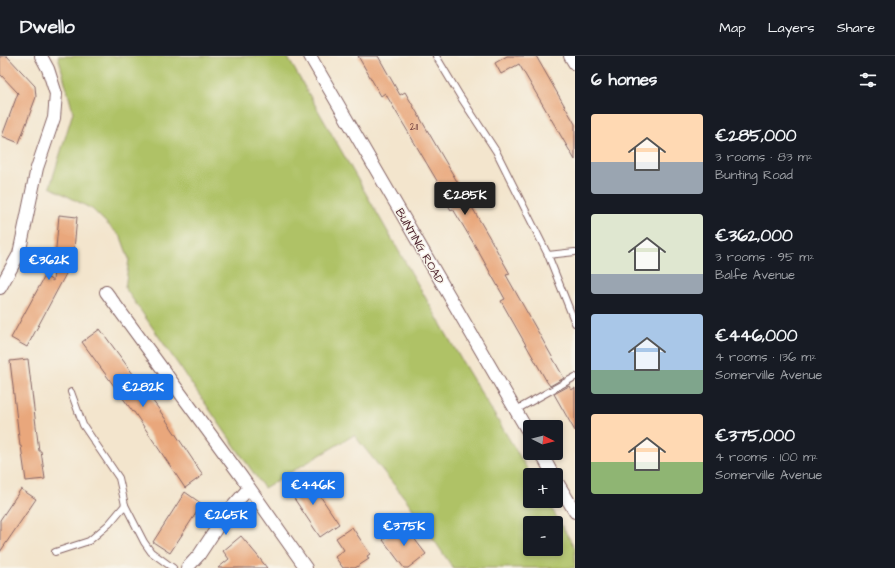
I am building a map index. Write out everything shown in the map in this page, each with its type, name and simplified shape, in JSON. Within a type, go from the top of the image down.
[{"type":"street","points":[[0,288],[19,254],[38,168],[54,118],[56,94],[48,69],[41,56]]},
{"type":"street","name":"BUNTING ROAD","points":[[310,56],[523,422]]},
{"type":"street","points":[[570,56],[575,64]]},
{"type":"street","points":[[106,292],[306,568]]},
{"type":"street","points":[[187,568],[199,555],[226,514],[249,488]]},
{"type":"street","points":[[563,492],[575,512]]},
{"type":"lane","points":[[436,56],[496,151],[548,255],[575,323]]},
{"type":"lane","points":[[548,255],[575,252]]},
{"type":"lane","points":[[516,410],[575,377]]},
{"type":"lane","points":[[71,392],[83,424],[119,478],[126,505],[144,542],[150,552],[173,568]]},
{"type":"lane","points":[[55,552],[89,541],[109,524],[126,505]]},
{"type":"green space","points":[[58,56],[287,56],[463,363],[527,468],[523,468],[523,508],[551,508],[556,516],[523,516],[523,556],[563,556],[563,528],[575,548],[575,568],[453,568],[408,502],[354,435],[264,488],[125,288],[129,259],[121,237],[92,209],[50,187],[73,112]]},
{"type":"building","points":[[0,56],[7,56],[35,86],[36,97],[19,143],[2,136],[18,93],[0,74]]},
{"type":"building","points":[[358,56],[378,56],[400,95],[405,92],[510,274],[506,275],[564,378],[550,386],[547,382],[501,301],[505,299],[477,249],[453,209],[451,210],[443,197],[446,196],[385,93],[381,96]]},
{"type":"building","points":[[507,56],[536,56],[575,124],[575,160],[519,64],[501,74],[495,63]]},
{"type":"building","points":[[59,215],[77,217],[72,271],[68,270],[27,347],[11,338],[45,276],[53,281]]},
{"type":"building","points":[[100,329],[158,408],[203,475],[185,488],[134,412],[82,342]]},
{"type":"building","points":[[28,359],[39,451],[41,451],[45,479],[26,481],[20,446],[10,361]]},
{"type":"building","points":[[569,386],[571,390],[575,388],[575,431],[554,394]]},
{"type":"building","points":[[306,475],[339,524],[320,537],[287,488]]},
{"type":"building","points":[[21,489],[36,499],[0,552],[0,520]]},
{"type":"building","points":[[185,492],[202,504],[170,553],[153,542]]},
{"type":"building","points":[[403,524],[426,554],[408,568],[404,568],[383,540]]},
{"type":"building","points":[[352,527],[370,554],[367,556],[369,559],[355,568],[343,568],[335,557],[344,550],[336,538]]},
{"type":"building","points":[[241,536],[267,568],[218,568],[229,559],[223,551]]}]
